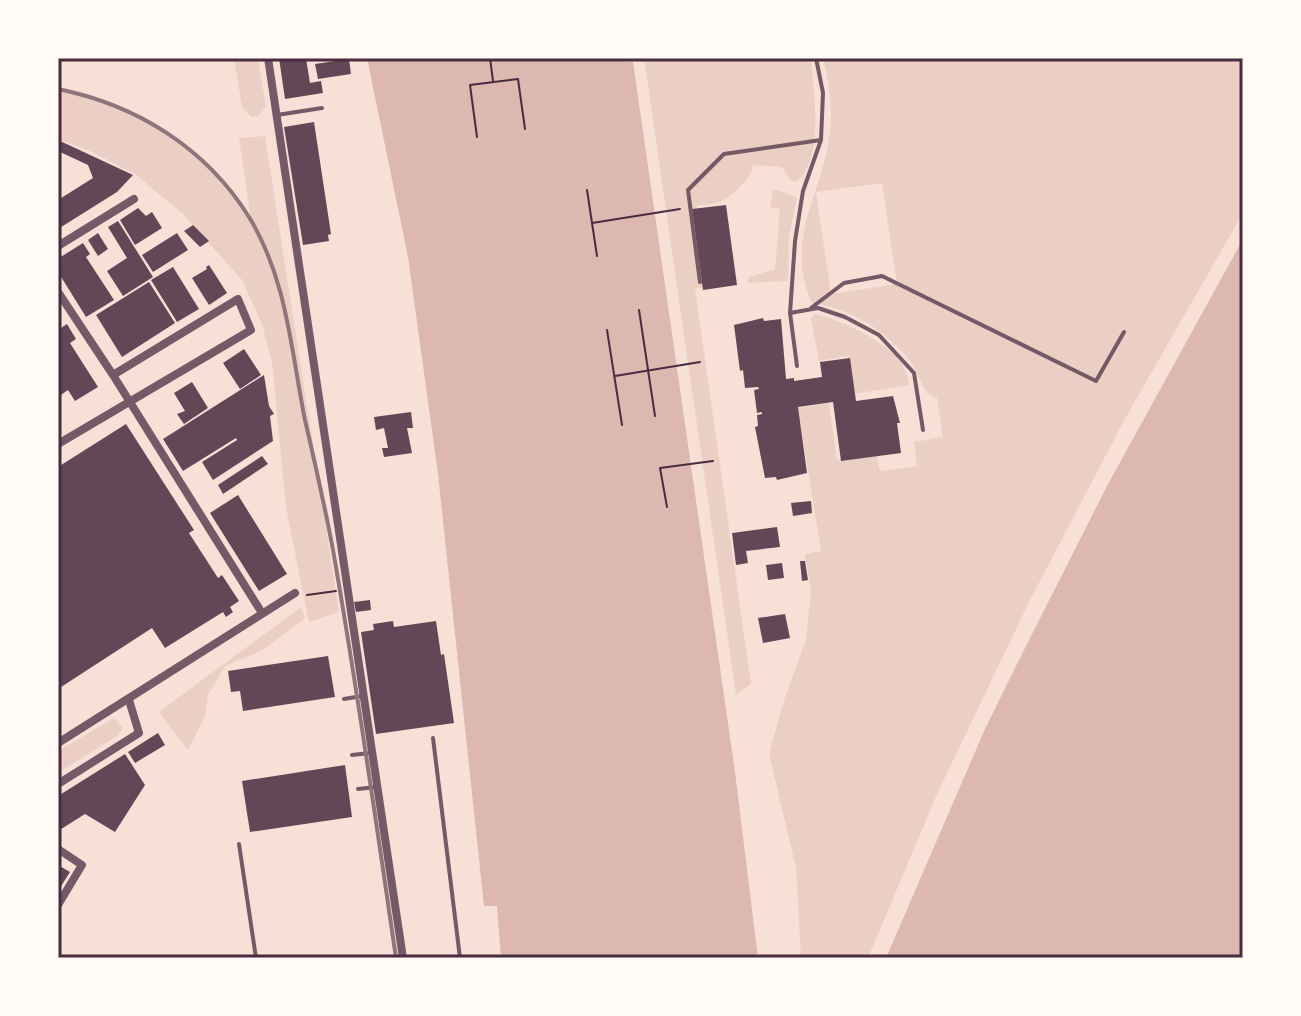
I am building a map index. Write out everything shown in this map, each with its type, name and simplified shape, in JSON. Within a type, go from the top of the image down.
[{"type":"street","points":[[268,58],[403,958]]},
{"type":"street","points":[[58,246],[134,199]]},
{"type":"street","points":[[58,292],[262,613]]},
{"type":"street","points":[[58,444],[251,330],[238,299],[113,375]]},
{"type":"street","points":[[58,743],[295,593]]},
{"type":"street","points":[[58,784],[139,733],[129,700]]},
{"type":"street","points":[[58,849],[82,865],[58,905]]},
{"type":"lane","points":[[797,366],[790,313],[795,241],[803,191],[821,140],[823,93],[816,58]]},
{"type":"lane","points":[[277,115],[322,108]]},
{"type":"lane","points":[[700,282],[688,190],[724,154],[821,140]]},
{"type":"lane","points":[[808,310],[844,283],[882,276],[1096,381],[1124,332]]},
{"type":"lane","points":[[790,313],[818,308],[845,317],[879,335],[914,373],[923,430]]},
{"type":"lane","points":[[344,699],[364,695]]},
{"type":"lane","points":[[433,738],[460,958]]},
{"type":"lane","points":[[352,755],[373,752]]},
{"type":"lane","points":[[358,789],[378,787]]},
{"type":"lane","points":[[239,844],[256,958]]},
{"type":"path","points":[[490,58],[493,82]]},
{"type":"path","points":[[477,137],[470,85],[518,79],[525,129]]},
{"type":"path","points":[[587,190],[597,256]]},
{"type":"path","points":[[592,223],[680,209]]},
{"type":"path","points":[[639,310],[655,416]]},
{"type":"path","points":[[607,330],[622,425]]},
{"type":"path","points":[[614,376],[700,362]]},
{"type":"path","points":[[667,507],[660,468],[713,461]]},
{"type":"path","points":[[316,593],[334,591]]},
{"type":"shaded area","points":[[234,58],[258,58],[266,107],[258,116],[251,117],[242,107]]},
{"type":"shaded area","points":[[367,58],[584,58],[633,62],[735,772],[758,958],[501,958],[497,906],[484,906],[438,474],[408,257]]},
{"type":"shaded area","points":[[644,58],[810,58],[811,62],[815,124],[811,157],[805,171],[797,181],[791,181],[782,167],[753,165],[744,182],[728,197],[717,203],[697,206],[707,287],[695,288],[751,684],[736,695]]},
{"type":"shaded area","points":[[823,58],[1243,58],[1243,213],[1127,415],[1029,602],[937,794],[868,958],[801,958],[796,868],[769,754],[784,700],[806,640],[811,590],[805,554],[821,551],[798,408],[829,403],[837,460],[877,455],[882,471],[917,466],[914,442],[943,437],[937,398],[925,389],[904,354],[877,329],[857,317],[812,303],[804,281],[803,240],[807,220],[825,160],[830,129],[830,98]],"holes":[[[882,183],[897,284],[831,294],[816,192]]]},
{"type":"shaded area","points":[[58,90],[120,106],[170,133],[212,171],[251,221],[239,138],[265,136],[339,612],[309,622],[286,507],[272,363],[262,324],[242,280],[182,213],[136,175],[92,152],[58,139]]},
{"type":"shaded area","points":[[773,189],[797,197],[789,237],[788,281],[748,283],[749,277],[775,269],[780,209],[770,207]]},
{"type":"shaded area","points":[[1243,239],[1243,958],[886,958],[985,729],[1022,654],[1107,486]]},
{"type":"shaded area","points":[[815,314],[858,330],[887,349],[899,360],[909,385],[854,394],[848,356],[819,361],[811,318]]},
{"type":"shaded area","points":[[301,607],[305,618],[261,651],[225,666],[208,695],[205,716],[188,750],[159,712]]},
{"type":"shaded area","points":[[114,718],[123,728],[117,736],[58,773],[58,751]]},
{"type":"building","points":[[279,58],[306,58],[310,83],[321,81],[323,93],[285,99]]},
{"type":"building","points":[[349,59],[351,74],[318,79],[315,64]]},
{"type":"building","points":[[314,122],[331,234],[328,235],[329,241],[303,245],[284,127]]},
{"type":"building","points":[[58,140],[133,175],[117,192],[58,229],[58,200],[93,178],[88,165],[58,151]]},
{"type":"building","points":[[726,205],[737,285],[703,290],[692,209]]},
{"type":"building","points":[[138,208],[146,216],[152,212],[162,228],[135,245],[120,220]]},
{"type":"building","points":[[118,221],[153,277],[123,296],[107,271],[127,258],[108,227]]},
{"type":"building","points":[[193,225],[209,241],[200,247],[184,231]]},
{"type":"building","points":[[98,233],[108,249],[98,256],[88,240]]},
{"type":"building","points":[[177,233],[188,250],[153,272],[142,255]]},
{"type":"building","points":[[83,243],[90,254],[86,257],[114,300],[86,317],[58,272],[59,258]]},
{"type":"building","points":[[209,265],[227,293],[209,305],[192,278]]},
{"type":"building","points":[[173,267],[199,309],[177,322],[151,280]]},
{"type":"building","points":[[149,282],[175,323],[122,357],[96,315]]},
{"type":"building","points":[[763,318],[764,321],[781,319],[786,379],[794,378],[794,381],[822,377],[820,362],[850,358],[856,401],[893,396],[900,423],[897,423],[901,453],[841,461],[833,402],[798,407],[807,473],[777,480],[776,477],[765,478],[755,427],[758,426],[757,415],[762,414],[757,413],[754,390],[759,389],[745,388],[734,325]]},
{"type":"building","points":[[67,324],[76,339],[70,343],[98,387],[75,401],[68,390],[58,397],[58,330]]},
{"type":"building","points":[[244,349],[261,375],[240,389],[223,363]]},
{"type":"building","points":[[264,375],[269,406],[274,414],[270,416],[273,441],[213,480],[202,462],[236,438],[183,471],[163,439]]},
{"type":"building","points":[[192,382],[208,408],[184,424],[177,414],[185,411],[174,393]]},
{"type":"building","points":[[411,412],[413,428],[407,428],[412,453],[384,457],[382,448],[388,448],[384,428],[376,430],[374,417]]},
{"type":"building","points":[[126,424],[194,530],[189,533],[218,578],[222,575],[239,601],[230,607],[233,612],[226,617],[223,612],[165,648],[152,628],[58,689],[58,467]]},
{"type":"building","points":[[262,456],[268,464],[223,494],[218,485]]},
{"type":"building","points":[[238,495],[287,574],[259,591],[210,513]]},
{"type":"building","points":[[811,501],[812,513],[793,516],[791,503]]},
{"type":"building","points":[[777,527],[780,547],[746,551],[748,563],[736,565],[732,533]]},
{"type":"building","points":[[800,561],[805,561],[808,580],[802,581]]},
{"type":"building","points":[[782,563],[784,578],[768,580],[766,565]]},
{"type":"building","points":[[370,600],[371,610],[356,612],[354,602]]},
{"type":"building","points":[[785,614],[790,638],[763,643],[758,618]]},
{"type":"building","points":[[393,621],[394,627],[436,621],[454,723],[376,734],[361,632],[374,630],[373,624]]},
{"type":"building","points":[[328,656],[335,697],[243,711],[240,691],[231,692],[228,671]]},
{"type":"building","points":[[158,733],[165,745],[135,763],[128,752]]},
{"type":"building","points":[[125,754],[145,785],[115,832],[85,814],[58,831],[58,796]]},
{"type":"building","points":[[345,765],[352,817],[250,832],[242,781]]},
{"type":"building","points":[[58,865],[70,872],[58,891]]},
{"type":"railway","points":[[58,89],[87,96],[142,118],[190,150],[232,192],[249,217],[272,265],[286,316],[333,550],[396,958]]}]
